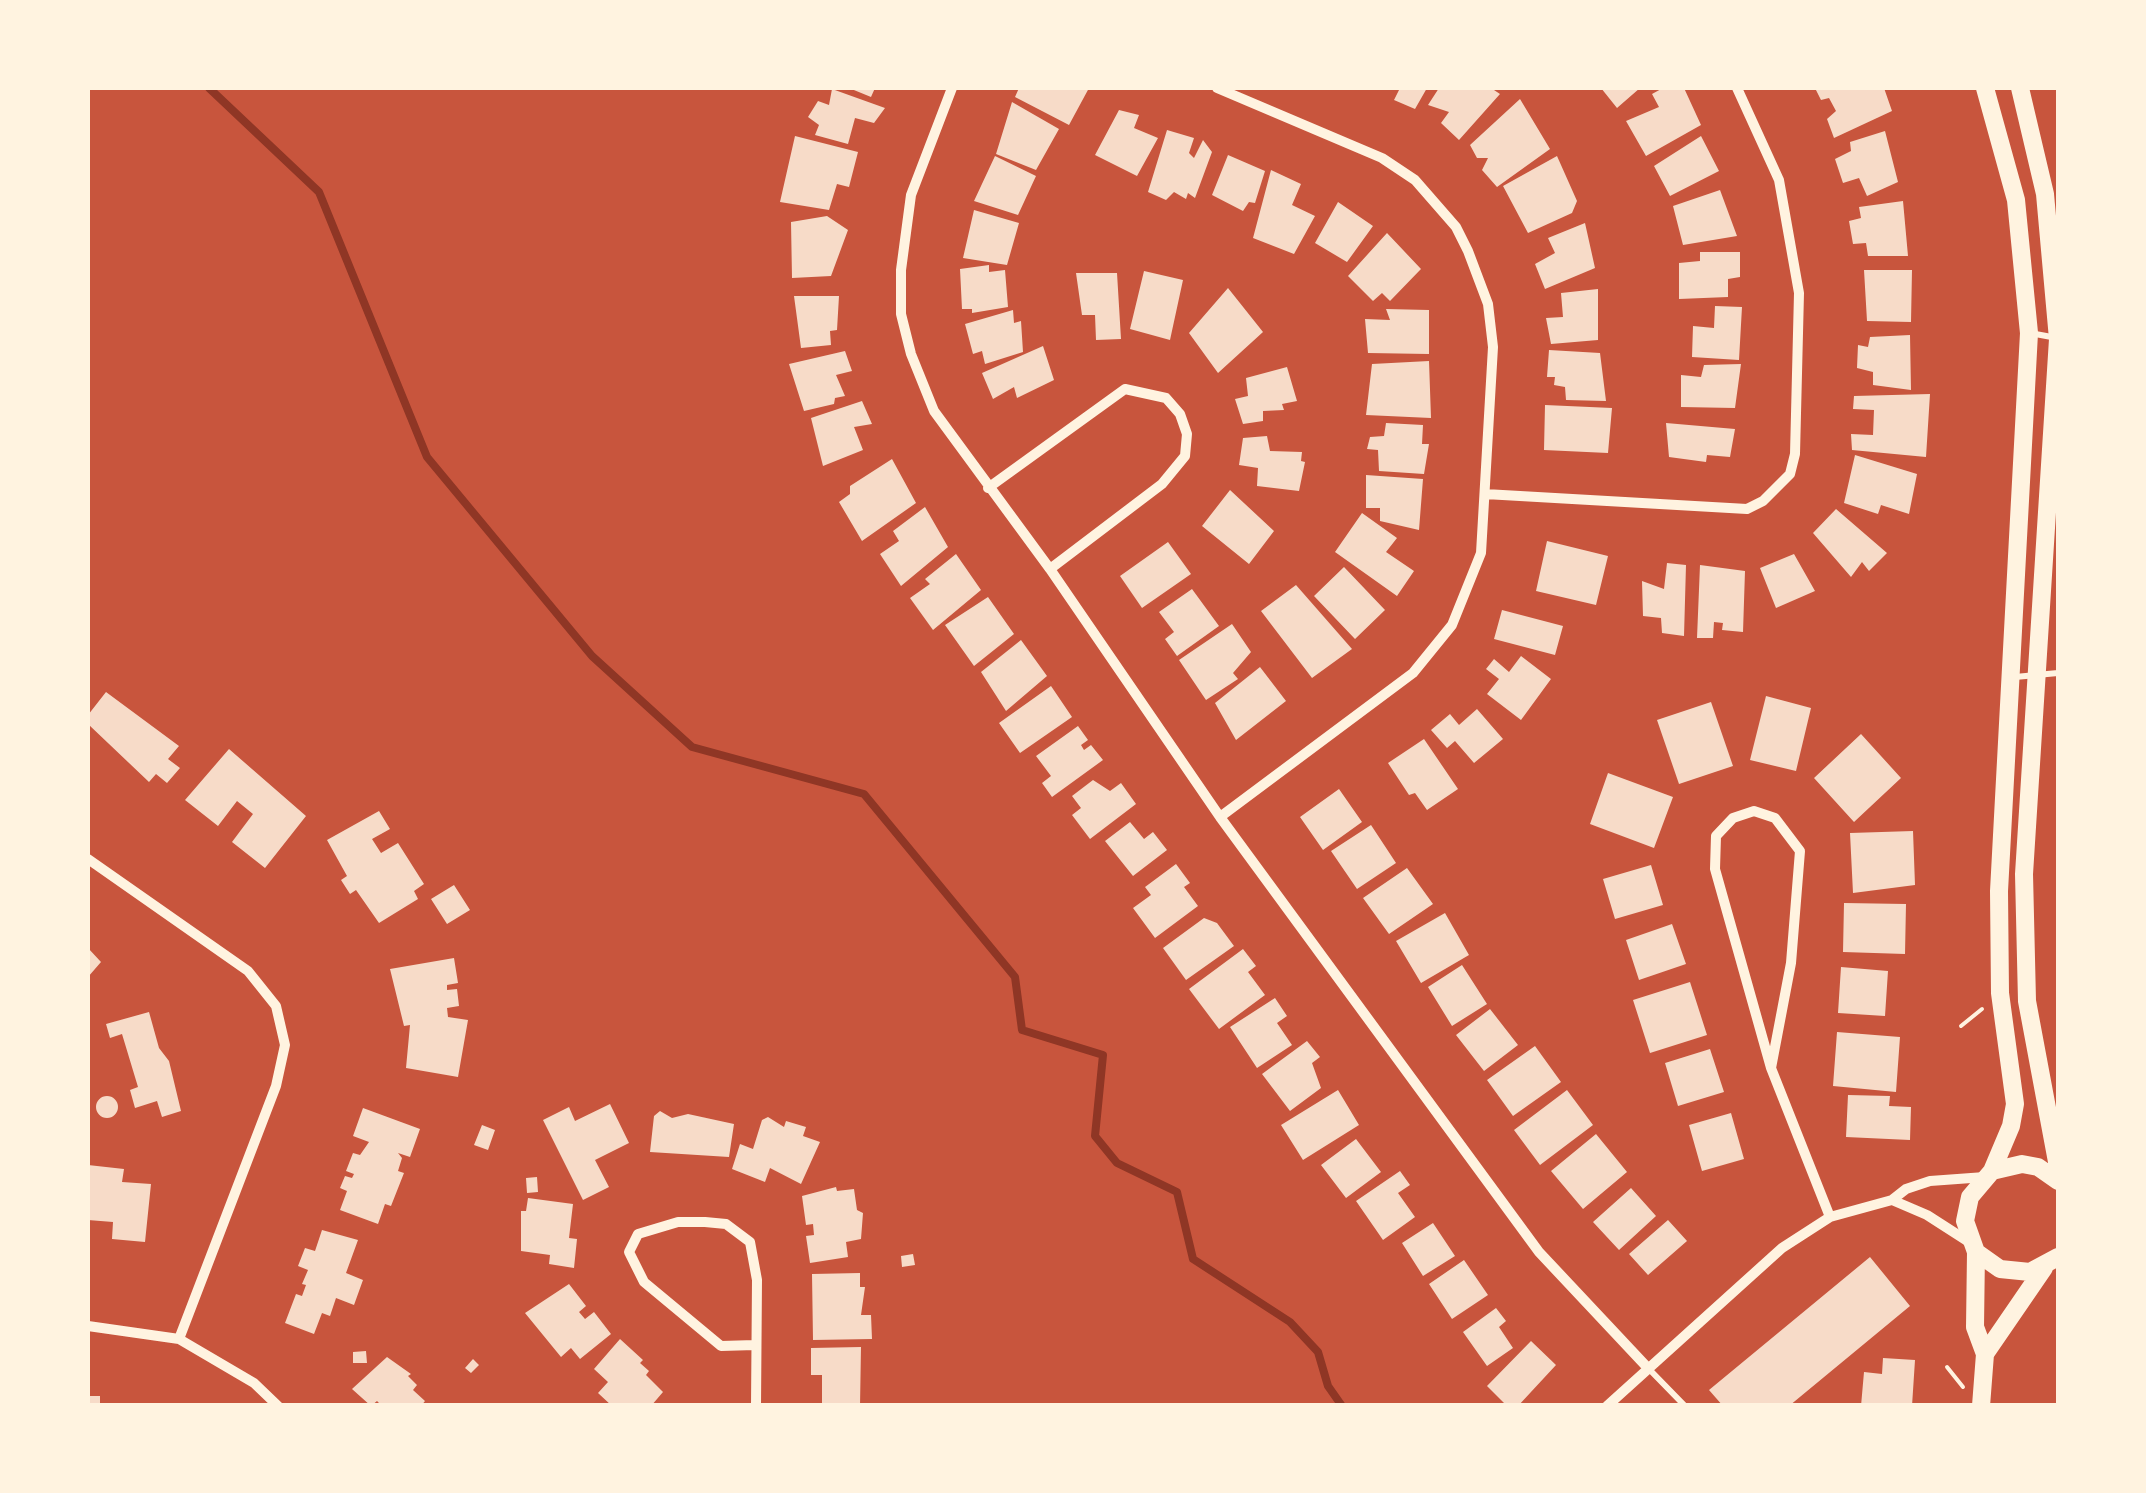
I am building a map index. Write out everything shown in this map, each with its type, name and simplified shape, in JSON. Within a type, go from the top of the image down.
[{"type":"street","points":[[952,88],[911,196],[901,270],[900,314],[910,354],[934,411],[1050,569],[1220,817],[1539,1252],[1646,1366]]},
{"type":"street","points":[[1217,88],[1382,158],[1415,180],[1456,227],[1488,304],[1492,348],[1481,552],[1464,602],[1437,648],[1389,693],[1220,817]]},
{"type":"street","points":[[1485,494],[1747,509],[1764,502],[1790,474],[1795,454],[1799,293],[1779,180],[1737,88]]},
{"type":"street","points":[[1981,1406],[1985,1354],[1975,1327],[1974,1248],[1966,1209],[2011,1126],[2015,1104],[2000,993],[1999,891],[2029,333],[2016,200],[1985,88]]},
{"type":"street","points":[[2020,88],[2045,194],[2058,339],[2024,874],[2027,1001],[2058,1167]]},
{"type":"street","points":[[988,488],[1126,389],[1166,398],[1180,414],[1186,434],[1185,456],[1162,484],[1050,569]]},
{"type":"street","points":[[1771,1068],[1791,962],[1800,851],[1774,818],[1754,811],[1732,818],[1716,836],[1715,869],[1771,1068],[1830,1217]]},
{"type":"street","points":[[88,859],[248,971],[276,1006],[285,1045],[263,1122],[180,1339]]},
{"type":"street","points":[[1607,1406],[1646,1366],[1782,1248],[1830,1217],[1892,1200],[1906,1188],[1930,1181],[1988,1174],[2022,1164],[2038,1167],[2058,1181]]},
{"type":"street","points":[[1892,1200],[1955,1230],[1987,1262],[2014,1273],[2054,1262]]},
{"type":"street","points":[[754,1345],[721,1346],[644,1282],[629,1252],[638,1234],[678,1222],[705,1222],[726,1224],[750,1242],[757,1280],[756,1406]]},
{"type":"street","points":[[1985,1354],[2054,1262]]},
{"type":"street","points":[[88,1326],[180,1339],[254,1383],[278,1406]]},
{"type":"lane","points":[[2029,333],[2058,339]]},
{"type":"lane","points":[[2008,678],[2058,673]]},
{"type":"lane","points":[[1646,1366],[1684,1406]]},
{"type":"building","points":[[849,88],[875,88],[871,97]]},
{"type":"building","points":[[1019,88],[1089,88],[1069,125],[1015,97]]},
{"type":"building","points":[[1400,88],[1427,88],[1415,109],[1394,100]]},
{"type":"building","points":[[1439,88],[1491,88],[1500,94],[1459,140],[1441,123],[1449,112],[1428,105]]},
{"type":"building","points":[[1601,88],[1640,88],[1617,108]]},
{"type":"building","points":[[1663,88],[1684,88],[1701,125],[1646,156],[1626,121],[1659,107],[1652,94]]},
{"type":"building","points":[[1815,88],[1884,88],[1892,111],[1834,138],[1827,119],[1836,111],[1829,98],[1821,100]]},
{"type":"building","points":[[832,89],[885,108],[874,123],[855,118],[848,144],[815,135],[819,125],[808,117],[818,101],[829,105]]},
{"type":"building","points":[[1520,99],[1550,149],[1497,187],[1482,170],[1488,158],[1477,158],[1470,145]]},
{"type":"building","points":[[1012,102],[1059,129],[1036,170],[996,154]]},
{"type":"building","points":[[1119,110],[1139,115],[1134,128],[1158,138],[1137,176],[1095,155]]},
{"type":"building","points":[[1167,130],[1194,138],[1189,153],[1194,158],[1203,140],[1212,152],[1195,198],[1188,193],[1186,199],[1174,192],[1166,200],[1148,192]]},
{"type":"building","points":[[1885,131],[1898,182],[1867,196],[1859,178],[1843,183],[1835,159],[1851,151],[1850,142]]},
{"type":"building","points":[[795,136],[858,152],[849,187],[837,184],[829,210],[780,202]]},
{"type":"building","points":[[1701,136],[1719,171],[1670,196],[1654,166]]},
{"type":"building","points":[[1228,155],[1265,171],[1255,203],[1249,202],[1243,211],[1212,195]]},
{"type":"building","points":[[995,156],[1036,176],[1018,215],[974,201]]},
{"type":"building","points":[[1557,156],[1577,201],[1572,213],[1528,233],[1503,186]]},
{"type":"building","points":[[1271,170],[1301,184],[1292,205],[1315,216],[1294,254],[1253,238]]},
{"type":"building","points":[[1720,190],[1737,236],[1683,245],[1673,206]]},
{"type":"building","points":[[1903,201],[1908,256],[1868,256],[1866,243],[1853,244],[1849,221],[1861,218],[1859,207]]},
{"type":"building","points":[[1338,202],[1373,226],[1347,262],[1315,243]]},
{"type":"building","points":[[974,210],[1019,223],[1007,265],[963,258]]},
{"type":"building","points":[[827,216],[848,230],[831,276],[792,278],[791,222]]},
{"type":"building","points":[[1585,223],[1595,268],[1545,289],[1535,264],[1555,253],[1548,238]]},
{"type":"building","points":[[1387,233],[1421,269],[1390,301],[1382,293],[1373,301],[1348,276]]},
{"type":"building","points":[[1700,252],[1740,252],[1740,277],[1728,279],[1728,297],[1679,299],[1679,263],[1700,261]]},
{"type":"building","points":[[989,265],[989,272],[1005,270],[1008,307],[972,313],[972,309],[962,309],[960,269]]},
{"type":"building","points":[[1864,270],[1912,270],[1911,322],[1867,321]]},
{"type":"building","points":[[1144,271],[1183,280],[1170,340],[1130,329]]},
{"type":"building","points":[[1076,273],[1117,273],[1121,339],[1096,340],[1095,315],[1082,315]]},
{"type":"building","points":[[1228,288],[1263,332],[1218,373],[1189,333]]},
{"type":"building","points":[[1598,289],[1598,340],[1551,344],[1546,318],[1563,317],[1561,293]]},
{"type":"building","points":[[794,296],[839,296],[837,330],[830,331],[831,345],[801,348]]},
{"type":"building","points":[[1715,306],[1742,307],[1739,360],[1692,357],[1693,326],[1714,328]]},
{"type":"building","points":[[1386,309],[1429,310],[1429,354],[1368,353],[1365,319],[1390,320]]},
{"type":"building","points":[[1013,310],[1014,323],[1021,321],[1023,352],[985,364],[982,351],[973,354],[965,324]]},
{"type":"building","points":[[1910,335],[1911,390],[1873,385],[1873,372],[1857,368],[1858,345],[1868,347],[1870,337]]},
{"type":"building","points":[[1043,346],[1054,380],[1017,398],[1014,387],[993,399],[982,373]]},
{"type":"building","points":[[1549,350],[1600,353],[1606,401],[1566,400],[1565,387],[1554,385],[1555,377],[1547,377]]},
{"type":"building","points":[[845,351],[852,371],[836,375],[845,396],[835,398],[834,404],[804,411],[789,364]]},
{"type":"building","points":[[1429,361],[1431,418],[1366,415],[1372,364]]},
{"type":"building","points":[[1741,364],[1735,408],[1681,407],[1681,375],[1701,377],[1704,365]]},
{"type":"building","points":[[1287,367],[1297,401],[1282,404],[1284,410],[1263,411],[1263,421],[1243,424],[1235,399],[1248,396],[1246,378]]},
{"type":"building","points":[[1930,394],[1926,457],[1852,450],[1851,434],[1873,435],[1874,410],[1853,409],[1854,396]]},
{"type":"building","points":[[862,401],[872,424],[854,427],[863,450],[823,466],[811,418]]},
{"type":"building","points":[[1545,405],[1612,408],[1608,453],[1544,450]]},
{"type":"building","points":[[1386,423],[1423,425],[1422,444],[1429,444],[1424,474],[1379,471],[1378,450],[1367,449],[1370,437],[1384,436]]},
{"type":"building","points":[[1666,423],[1735,429],[1730,457],[1707,455],[1706,462],[1669,457]]},
{"type":"building","points":[[1267,436],[1270,451],[1302,452],[1301,461],[1305,462],[1299,491],[1257,486],[1258,468],[1239,465],[1243,438]]},
{"type":"building","points":[[1855,455],[1917,474],[1909,514],[1881,505],[1878,514],[1844,503]]},
{"type":"building","points":[[892,459],[916,503],[862,541],[839,502],[850,494],[850,486]]},
{"type":"building","points":[[1366,475],[1423,479],[1419,530],[1380,521],[1380,508],[1366,508]]},
{"type":"building","points":[[1230,490],[1274,531],[1249,564],[1202,526]]},
{"type":"building","points":[[925,507],[948,547],[901,586],[880,554],[899,541],[893,531]]},
{"type":"building","points":[[1836,509],[1887,553],[1869,571],[1862,562],[1851,577],[1813,533]]},
{"type":"building","points":[[1362,513],[1397,538],[1386,552],[1414,571],[1397,596],[1335,552]]},
{"type":"building","points":[[1547,541],[1608,556],[1596,605],[1536,591]]},
{"type":"building","points":[[1168,542],[1191,574],[1142,608],[1120,576]]},
{"type":"building","points":[[956,554],[981,590],[933,630],[910,598],[930,584],[925,579]]},
{"type":"building","points":[[1794,554],[1815,591],[1776,608],[1760,568]]},
{"type":"building","points":[[1667,563],[1686,565],[1684,636],[1662,633],[1661,618],[1643,616],[1642,581],[1664,589]]},
{"type":"building","points":[[1700,565],[1745,571],[1743,632],[1722,630],[1723,623],[1714,622],[1713,638],[1697,638]]},
{"type":"building","points":[[1344,567],[1385,610],[1355,639],[1314,596]]},
{"type":"building","points":[[1296,585],[1352,649],[1312,678],[1261,611]]},
{"type":"building","points":[[1192,589],[1219,626],[1177,656],[1165,639],[1174,632],[1159,612]]},
{"type":"building","points":[[988,597],[1014,634],[974,666],[945,625]]},
{"type":"building","points":[[1502,610],[1563,626],[1555,655],[1494,639]]},
{"type":"building","points":[[1232,624],[1251,652],[1233,673],[1238,679],[1206,700],[1179,660]]},
{"type":"building","points":[[1021,640],[1047,676],[1006,711],[981,672]]},
{"type":"building","points":[[1521,656],[1551,679],[1521,720],[1487,694],[1499,679],[1486,669],[1494,659],[1509,672]]},
{"type":"building","points":[[1260,667],[1286,701],[1236,740],[1215,703]]},
{"type":"building","points":[[1051,686],[1072,717],[1020,753],[999,723]]},
{"type":"building","points":[[106,692],[179,746],[168,759],[180,768],[167,783],[156,774],[149,782],[88,724],[88,715]]},
{"type":"building","points":[[1766,696],[1811,708],[1796,771],[1750,760]]},
{"type":"building","points":[[1711,702],[1733,766],[1679,784],[1657,720]]},
{"type":"building","points":[[1477,709],[1503,739],[1474,763],[1455,741],[1447,748],[1431,730],[1450,714],[1459,725]]},
{"type":"building","points":[[1078,726],[1088,740],[1081,745],[1084,750],[1091,745],[1103,760],[1052,797],[1042,783],[1051,776],[1036,756]]},
{"type":"building","points":[[1861,734],[1901,778],[1854,822],[1814,778]]},
{"type":"building","points":[[1424,739],[1458,789],[1427,810],[1415,793],[1409,795],[1388,763]]},
{"type":"building","points":[[229,749],[306,816],[265,868],[232,842],[253,814],[237,801],[218,826],[185,800]]},
{"type":"building","points":[[1608,773],[1673,797],[1654,848],[1590,824]]},
{"type":"building","points":[[1093,780],[1110,791],[1121,783],[1136,804],[1090,839],[1072,815],[1081,808],[1072,796]]},
{"type":"building","points":[[1339,789],[1362,822],[1323,850],[1300,817]]},
{"type":"building","points":[[379,811],[390,829],[372,839],[381,853],[398,843],[424,884],[414,891],[418,899],[379,923],[356,890],[350,894],[341,880],[347,876],[327,840]]},
{"type":"building","points":[[1130,822],[1144,839],[1153,832],[1167,850],[1133,876],[1105,841]]},
{"type":"building","points":[[1371,825],[1396,863],[1357,889],[1331,851]]},
{"type":"building","points":[[1913,831],[1915,885],[1853,893],[1850,833]]},
{"type":"building","points":[[1176,864],[1190,883],[1184,887],[1198,906],[1155,938],[1133,908],[1151,895],[1145,887]]},
{"type":"building","points":[[1651,865],[1663,905],[1615,919],[1603,879]]},
{"type":"building","points":[[1407,868],[1433,904],[1389,934],[1363,898]]},
{"type":"building","points":[[454,885],[470,910],[447,924],[431,899]]},
{"type":"building","points":[[1844,903],[1906,904],[1905,954],[1843,952]]},
{"type":"building","points":[[1445,913],[1469,955],[1421,983],[1396,941]]},
{"type":"building","points":[[1204,918],[1217,923],[1234,946],[1186,980],[1163,948]]},
{"type":"building","points":[[1672,924],[1686,964],[1639,980],[1626,940]]},
{"type":"building","points":[[88,948],[101,962],[88,977]]},
{"type":"building","points":[[1243,949],[1256,966],[1248,972],[1265,995],[1219,1029],[1189,989]]},
{"type":"building","points":[[454,958],[458,983],[447,985],[447,990],[457,989],[459,1006],[447,1008],[448,1017],[468,1020],[458,1077],[406,1068],[410,1025],[404,1026],[390,969]]},
{"type":"building","points":[[1462,965],[1487,1004],[1452,1026],[1428,987]]},
{"type":"building","points":[[1841,967],[1888,971],[1885,1016],[1838,1013]]},
{"type":"building","points":[[1690,982],[1707,1035],[1650,1053],[1633,1000]]},
{"type":"building","points":[[1275,998],[1287,1016],[1277,1023],[1292,1045],[1257,1068],[1230,1027]]},
{"type":"building","points":[[1490,1009],[1518,1045],[1484,1071],[1456,1035]]},
{"type":"building","points":[[149,1012],[159,1048],[169,1061],[181,1111],[162,1117],[157,1101],[135,1108],[130,1090],[138,1087],[122,1034],[110,1038],[106,1024]]},
{"type":"building","points":[[1837,1032],[1900,1037],[1896,1092],[1833,1086]]},
{"type":"building","points":[[1307,1041],[1320,1057],[1312,1063],[1321,1088],[1290,1111],[1262,1074]]},
{"type":"building","points":[[1535,1046],[1561,1082],[1513,1116],[1487,1080]]},
{"type":"building","points":[[1710,1049],[1724,1092],[1678,1106],[1665,1063]]},
{"type":"building","points":[[1338,1090],[1359,1125],[1303,1160],[1281,1125]]},
{"type":"building","points":[[1567,1090],[1593,1125],[1540,1165],[1514,1130]]},
{"type":"building","points":[[1848,1095],[1890,1096],[1889,1106],[1911,1107],[1910,1140],[1846,1137]]},
{"type":"building","points":[[107,1096],[115,1099],[115,1115],[107,1118],[99,1115],[96,1107],[99,1099]]},
{"type":"building","points":[[610,1104],[629,1143],[595,1160],[609,1187],[583,1200],[543,1120],[569,1107],[575,1121]]},
{"type":"building","points":[[363,1108],[420,1129],[410,1157],[398,1153],[402,1158],[398,1171],[404,1173],[391,1206],[385,1204],[378,1224],[340,1210],[347,1191],[340,1188],[345,1176],[352,1178],[354,1174],[346,1171],[353,1153],[360,1155],[369,1142],[353,1136]]},
{"type":"building","points":[[660,1111],[672,1118],[688,1114],[734,1124],[729,1157],[650,1152],[654,1116]]},
{"type":"building","points":[[1731,1113],[1744,1159],[1702,1171],[1689,1125]]},
{"type":"building","points":[[768,1117],[784,1127],[786,1121],[806,1127],[803,1136],[820,1142],[801,1184],[770,1168],[765,1182],[732,1169],[740,1144],[753,1149],[762,1120]]},
{"type":"building","points":[[482,1125],[495,1130],[488,1150],[474,1145]]},
{"type":"building","points":[[1596,1134],[1627,1172],[1583,1209],[1551,1171]]},
{"type":"building","points":[[1356,1139],[1381,1172],[1346,1198],[1321,1165]]},
{"type":"building","points":[[88,1165],[124,1169],[122,1182],[151,1184],[145,1242],[112,1239],[113,1222],[88,1220]]},
{"type":"building","points":[[1400,1171],[1410,1185],[1398,1193],[1415,1217],[1383,1240],[1356,1201]]},
{"type":"building","points":[[537,1177],[538,1192],[527,1193],[526,1178]]},
{"type":"building","points":[[836,1187],[837,1191],[854,1189],[857,1210],[863,1213],[861,1239],[846,1242],[848,1257],[810,1263],[806,1236],[814,1235],[813,1224],[806,1225],[802,1196]]},
{"type":"building","points":[[1631,1188],[1656,1216],[1619,1250],[1593,1222]]},
{"type":"building","points":[[528,1198],[573,1204],[569,1238],[577,1239],[574,1268],[549,1264],[550,1255],[521,1251],[521,1211],[526,1211]]},
{"type":"building","points":[[1668,1220],[1687,1241],[1648,1275],[1629,1254]]},
{"type":"building","points":[[1433,1223],[1455,1256],[1423,1276],[1402,1243]]},
{"type":"building","points":[[322,1230],[358,1240],[346,1273],[363,1280],[354,1305],[336,1298],[330,1316],[322,1313],[314,1334],[285,1323],[296,1294],[302,1296],[306,1285],[302,1284],[308,1270],[298,1266],[305,1248],[315,1251]]},
{"type":"building","points":[[913,1254],[915,1265],[902,1267],[901,1256]]},
{"type":"building","points":[[1870,1257],[1910,1306],[1789,1406],[1723,1406],[1709,1390]]},
{"type":"building","points":[[1464,1260],[1488,1295],[1452,1319],[1429,1284]]},
{"type":"building","points":[[860,1273],[860,1287],[865,1287],[861,1315],[871,1315],[872,1339],[813,1340],[812,1274]]},
{"type":"building","points":[[569,1284],[586,1306],[579,1312],[585,1319],[594,1312],[611,1334],[580,1359],[571,1348],[561,1357],[525,1313]]},
{"type":"building","points":[[1496,1308],[1506,1321],[1499,1327],[1513,1348],[1487,1366],[1463,1332]]},
{"type":"building","points":[[620,1339],[643,1360],[640,1363],[649,1371],[646,1375],[663,1392],[651,1406],[612,1406],[598,1393],[608,1382],[594,1369]]},
{"type":"building","points":[[1531,1341],[1556,1365],[1518,1406],[1507,1406],[1487,1386]]},
{"type":"building","points":[[861,1347],[860,1406],[822,1406],[822,1375],[811,1375],[811,1348]]},
{"type":"building","points":[[366,1351],[367,1363],[353,1363],[353,1352]]},
{"type":"building","points":[[387,1357],[411,1374],[408,1376],[417,1385],[413,1390],[425,1401],[421,1406],[382,1406],[377,1401],[371,1406],[352,1389]]},
{"type":"building","points":[[1883,1358],[1915,1360],[1912,1406],[1861,1406],[1864,1372],[1882,1374]]},
{"type":"building","points":[[473,1359],[479,1365],[471,1373],[465,1368]]},
{"type":"building","points":[[88,1396],[100,1396],[100,1406],[88,1406]]},
{"type":"waterway","points":[[209,88],[319,192],[427,457],[592,656],[692,747],[864,794],[1015,977],[1022,1030],[1103,1055],[1095,1136],[1117,1163],[1177,1192],[1193,1259],[1290,1322],[1318,1352],[1328,1386],[1342,1406]]}]
